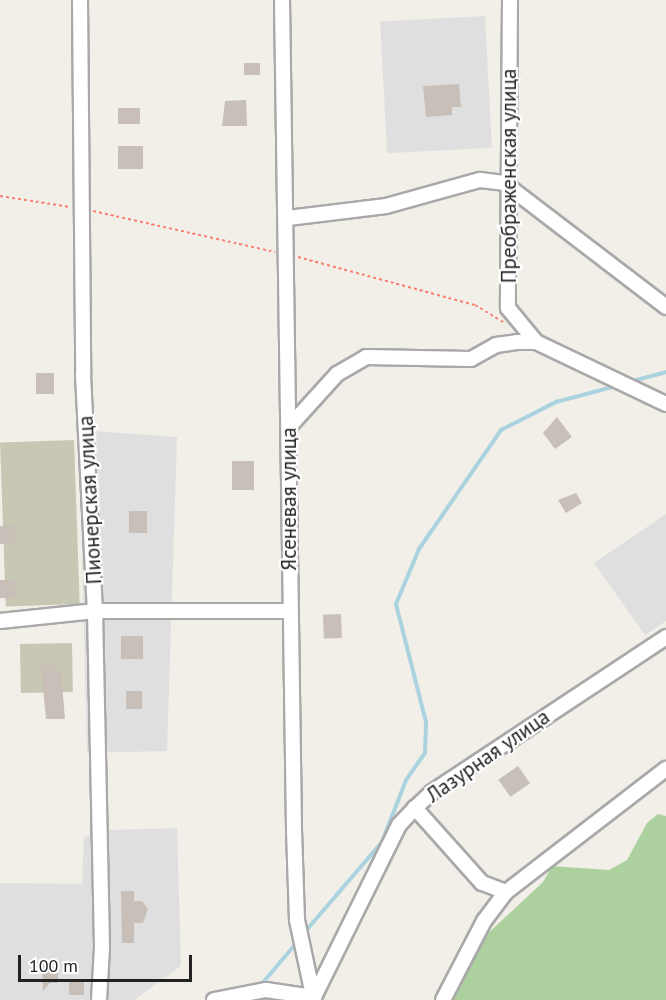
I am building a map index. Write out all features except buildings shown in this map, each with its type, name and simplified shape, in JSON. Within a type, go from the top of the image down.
[{"type":"street","name":"Пионерская улица","points":[[80,0],[83,375],[95,611],[99,1000]]},
{"type":"street","name":"Ясеневая улица","points":[[282,0],[288,218],[290,611],[297,920],[314,998]]},
{"type":"street","name":"Преображенская улица","points":[[510,0],[508,308],[536,342]]},
{"type":"street","points":[[288,218],[386,206],[480,180],[508,186],[666,307]]},
{"type":"street","points":[[289,427],[337,374],[366,357],[471,359],[496,345],[536,342],[666,404]]},
{"type":"street","points":[[0,621],[95,611],[290,611]]},
{"type":"street","name":"Лазурная улица","points":[[506,892],[482,883],[416,808],[432,792],[666,637]]},
{"type":"street","points":[[443,1000],[484,921],[506,892],[666,769]]},
{"type":"street","points":[[214,1000],[264,995],[314,998],[399,825],[416,808]]},
{"type":"shaded area","points":[[485,16],[492,148],[387,153],[380,21]]},
{"type":"shaded area","points":[[79,430],[177,437],[167,751],[87,753]]},
{"type":"shaded area","points":[[74,440],[80,604],[6,606],[0,443]]},
{"type":"shaded area","points":[[666,514],[666,621],[645,635],[594,563]]},
{"type":"shaded area","points":[[72,643],[73,692],[21,693],[20,644]]},
{"type":"shaded area","points":[[177,828],[181,966],[134,1000],[0,1000],[0,883],[82,884],[84,837],[109,830]]},
{"type":"green space","points":[[658,814],[666,816],[666,1000],[453,1000],[484,937],[543,882],[552,866],[609,870],[627,860],[647,823]]},
{"type":"waterway","points":[[629,382],[666,372]]},
{"type":"waterway","points":[[304,933],[382,842],[406,780],[425,753],[426,722],[396,604],[419,549],[501,430],[556,402],[616,386]]},
{"type":"waterway","points":[[260,986],[298,941]]}]
